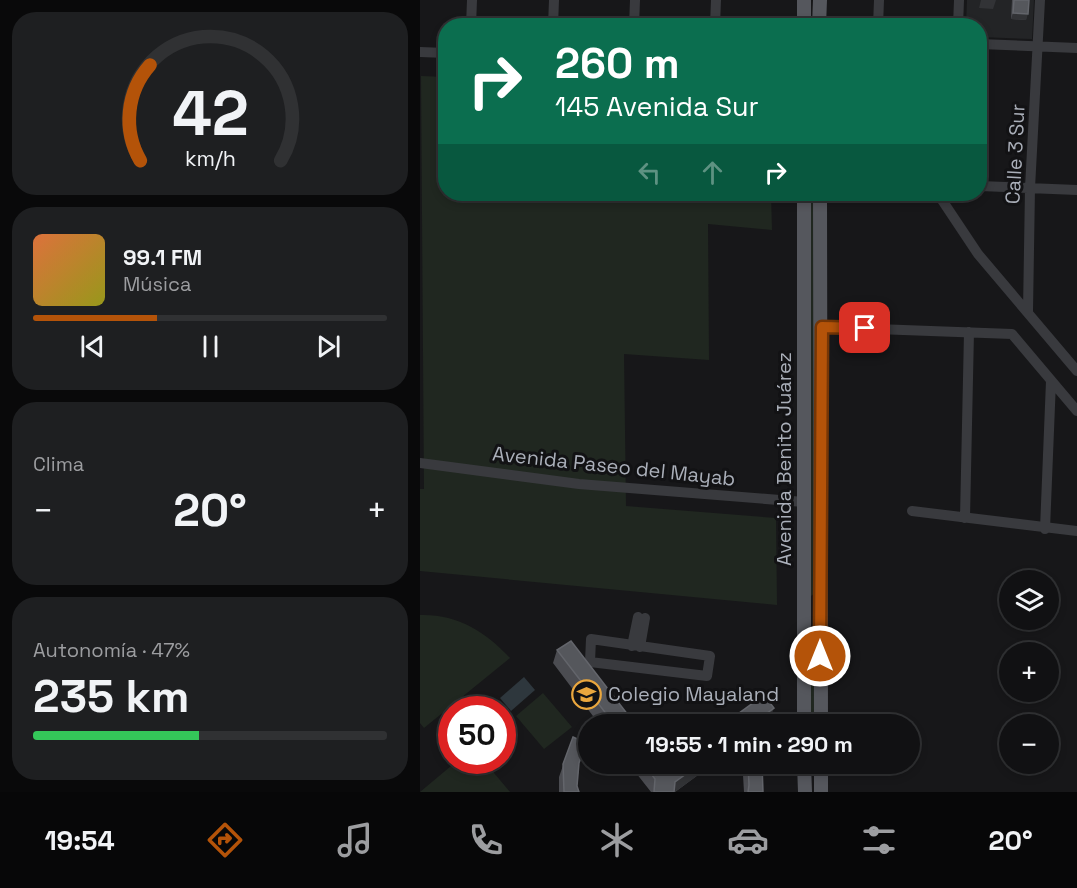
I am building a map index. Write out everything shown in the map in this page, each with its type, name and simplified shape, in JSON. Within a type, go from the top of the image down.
[{"type":"main road","points":[[804,0],[804,18]]},
{"type":"main road","points":[[819,18],[820,0]]},
{"type":"main road","name":"Avenida Benito Juárez","points":[[804,201],[804,714]]},
{"type":"main road","name":"Avenida Benito Juárez","points":[[820,201],[821,714]]},
{"type":"main road","points":[[804,774],[805,792]]},
{"type":"main road","points":[[821,774],[821,792]]},
{"type":"street","points":[[471,18],[472,0]]},
{"type":"street","points":[[553,18],[554,0]]},
{"type":"street","points":[[634,18],[635,0]]},
{"type":"street","points":[[715,18],[716,0]]},
{"type":"street","points":[[878,18],[879,0]]},
{"type":"street","points":[[958,18],[959,0]]},
{"type":"street","name":"Calle 3 Sur","points":[[1028,310],[1030,188],[1040,0]]},
{"type":"street","points":[[987,44],[1077,48]]},
{"type":"street","points":[[420,52],[438,53]]},
{"type":"street","points":[[987,186],[1077,190]]},
{"type":"street","points":[[943,201],[978,255],[1028,310],[1077,371]]},
{"type":"street","points":[[822,327],[1012,334],[1077,411]]},
{"type":"street","points":[[965,518],[969,332]]},
{"type":"street","points":[[1045,529],[1051,381]]},
{"type":"street","name":"Avenida Paseo del Mayab","points":[[420,463],[579,484],[804,502]]},
{"type":"street","points":[[912,511],[1045,529],[1077,531]]},
{"type":"street","points":[[636,646],[642,617]]},
{"type":"street","points":[[591,639],[636,646],[710,656],[707,676],[590,662],[591,639]]},
{"type":"shaded area","points":[[967,0],[1034,0],[1032,39],[987,37],[987,18],[966,18]]},
{"type":"shaded area","points":[[421,76],[438,77],[438,201],[771,201],[772,230],[708,224],[709,360],[624,354],[626,506],[776,518],[777,605],[420,571],[420,489],[424,489]]},
{"type":"shaded area","points":[[811,201],[816,201],[815,593],[811,596]]},
{"type":"shaded area","points":[[420,615],[433,615],[470,626],[491,640],[510,658],[463,696],[438,696],[438,717],[424,728],[420,723]]},
{"type":"shaded area","points":[[812,643],[816,644],[815,714],[810,714]]},
{"type":"shaded area","points":[[524,677],[535,690],[516,707],[516,696],[502,696]]},
{"type":"shaded area","points":[[543,693],[572,727],[544,749],[516,716]]},
{"type":"shaded area","points":[[441,774],[495,774],[510,792],[420,792]]},
{"type":"building","points":[[1014,0],[1029,0],[1028,14],[1013,13]]},
{"type":"building","points":[[571,641],[627,714],[606,714],[557,650]]},
{"type":"building","points":[[764,695],[774,708],[766,714],[738,714]]},
{"type":"building","points":[[573,737],[578,739],[577,786],[579,792],[564,792],[563,764]]},
{"type":"building","points":[[651,774],[686,774],[675,782],[674,792],[654,792],[655,779]]},
{"type":"building","points":[[748,774],[762,774],[763,792],[748,792]]},
{"type":"place","name":"Colegio Mayaland","points":[[587,694]]},
{"type":"route","points":[[820,656],[822,327],[865,328]]}]
